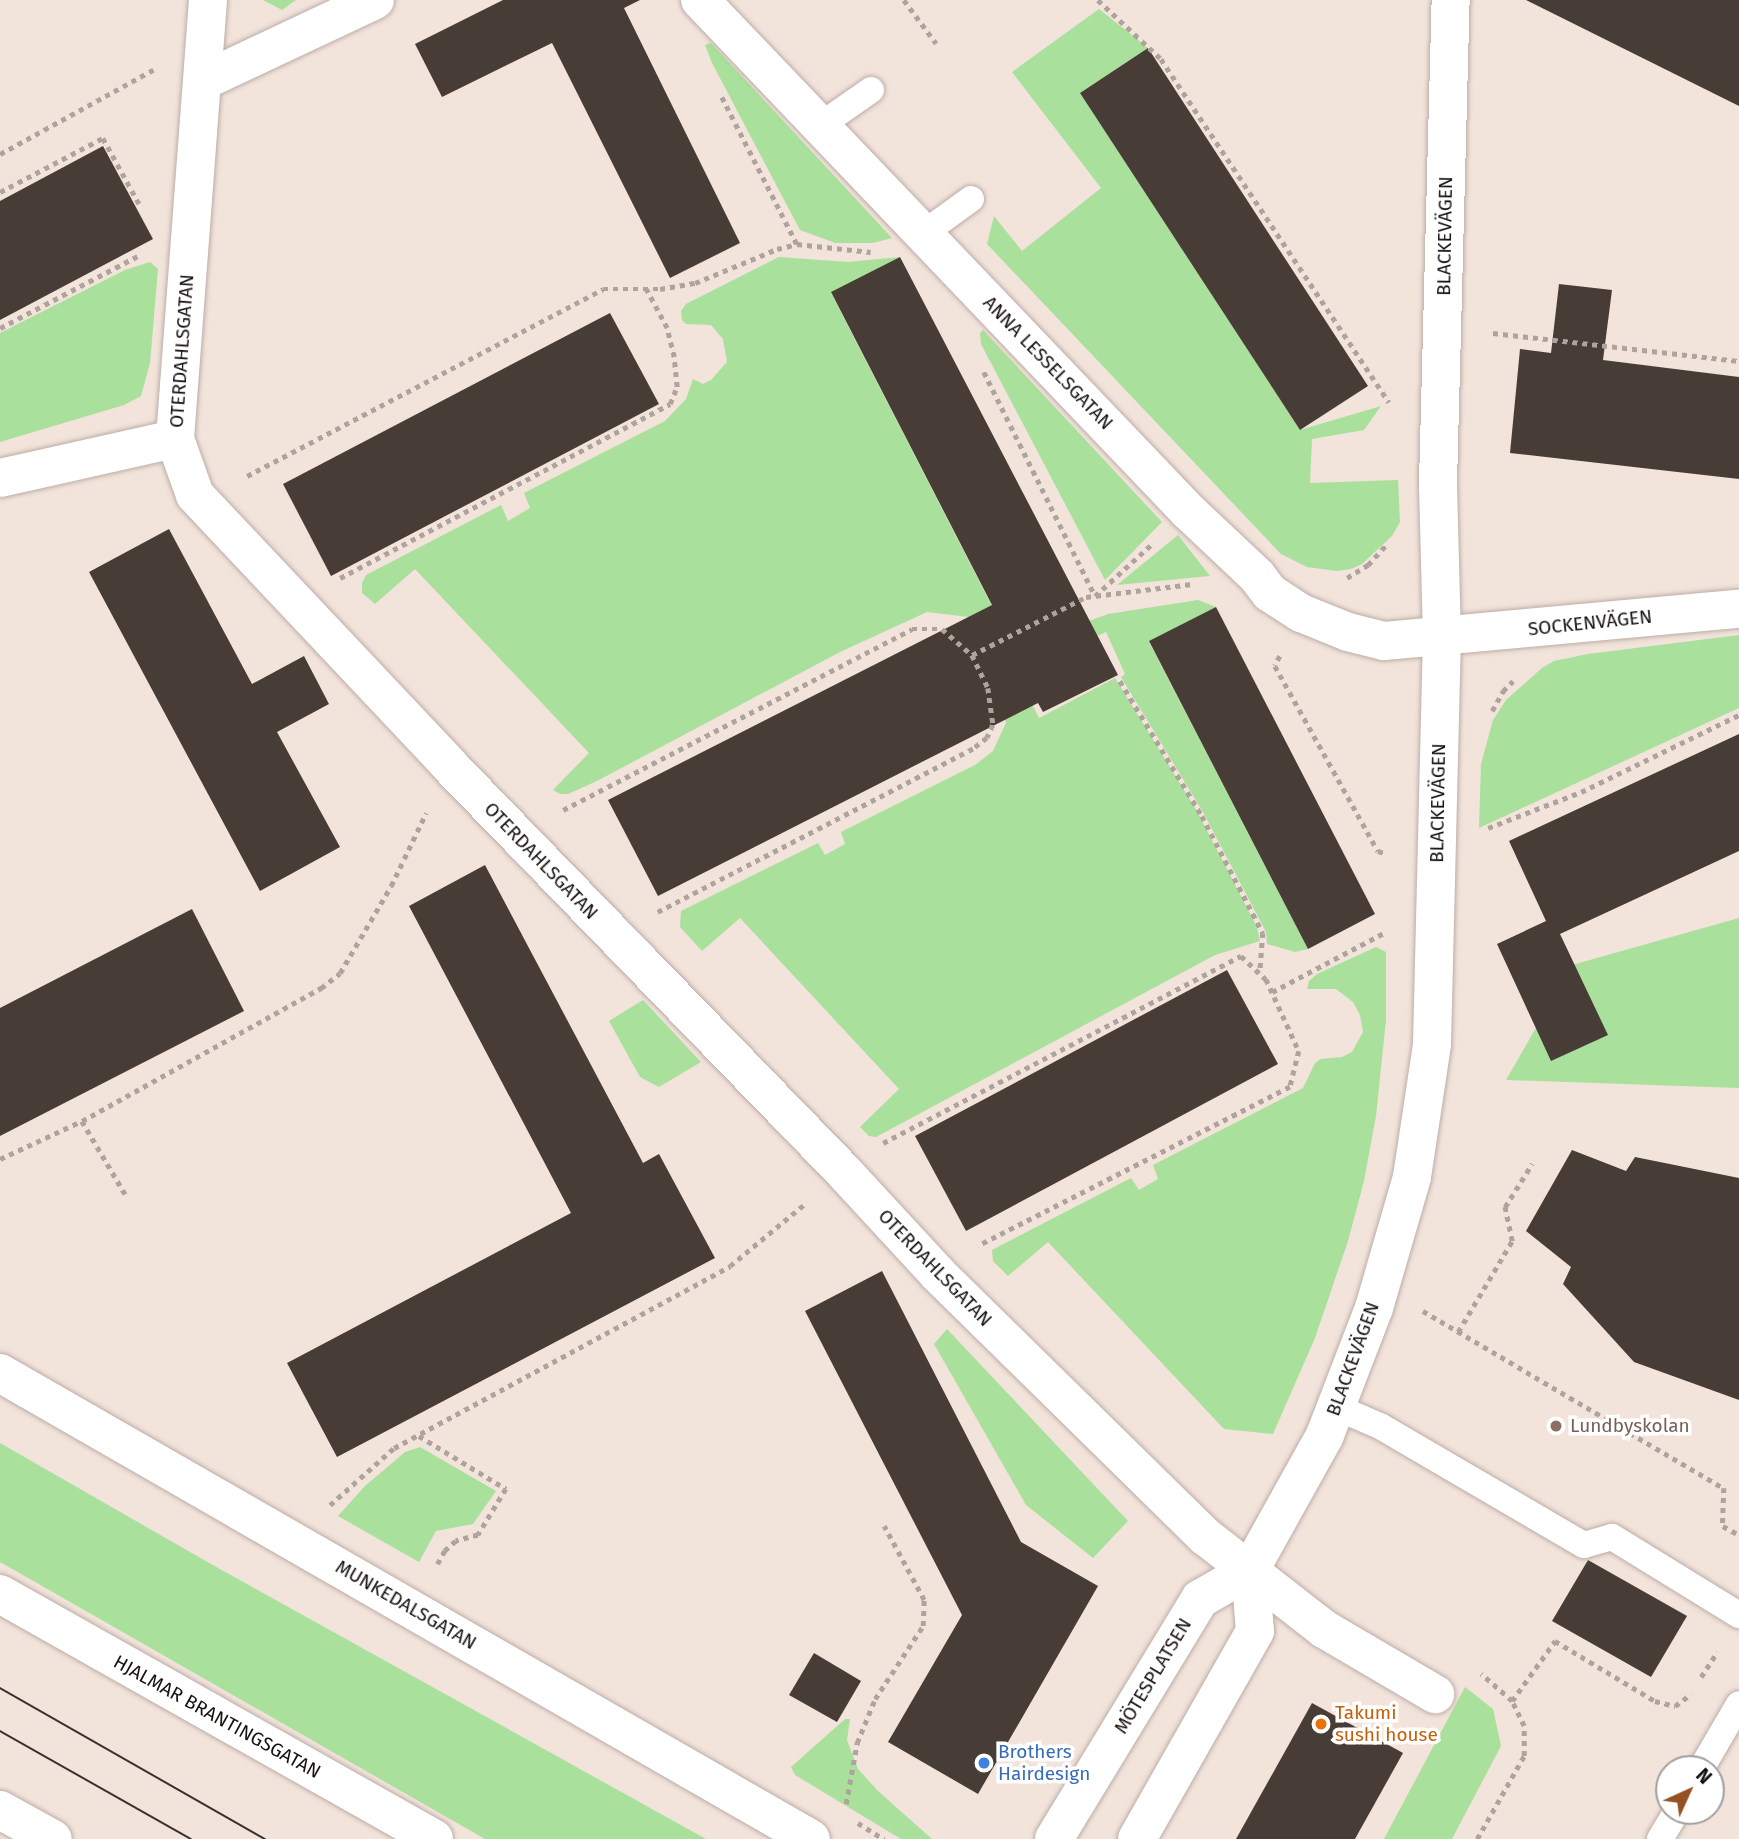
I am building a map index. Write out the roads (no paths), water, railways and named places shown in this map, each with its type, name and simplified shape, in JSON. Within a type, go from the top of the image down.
[{"type":"street","name":"OTERDAHLSGATAN","points":[[208,0],[203,43],[203,81],[175,252],[175,439],[195,495],[449,765],[844,1172],[938,1274],[1206,1537],[1250,1570]]},
{"type":"street","points":[[203,81],[375,0]]},
{"type":"street","name":"ANNA LESSELSGATAN","points":[[700,0],[1270,593],[1301,613],[1360,635],[1384,641],[1442,638]]},
{"type":"street","name":"BLACKEVÄGEN","points":[[1250,1570],[1325,1435],[1379,1288],[1412,1177],[1432,1044],[1442,638],[1438,483],[1451,0]]},
{"type":"street","points":[[0,478],[175,439]]},
{"type":"street","name":"SOCKENVÄGEN","points":[[1442,638],[1739,609]]},
{"type":"street","name":"MUNKEDALSGATAN","points":[[0,1373],[811,1839]]},
{"type":"street","points":[[1250,1570],[1324,1629],[1435,1694]]},
{"type":"street","points":[[1137,1839],[1255,1631],[1250,1570]]},
{"type":"street","name":"MÖTESPLATSEN","points":[[1055,1839],[1200,1599],[1250,1570]]},
{"type":"street","name":"HJALMAR BRANTINGSGATAN","points":[[0,1594],[434,1839]]},
{"type":"street","points":[[0,1810],[53,1839]]},
{"type":"lane","points":[[821,125],[870,90]]},
{"type":"lane","points":[[924,233],[971,199]]},
{"type":"lane","points":[[1336,1407],[1380,1426],[1584,1545],[1612,1537],[1739,1615]]},
{"type":"lane","points":[[1709,1755],[1739,1704]]},
{"type":"tram line","points":[[0,1688],[265,1839]]},
{"type":"tram line","points":[[0,1731],[191,1839]]},
{"type":"place","name":"Lundbyskolan","points":[[1556,1426]]},
{"type":"place","name":"Takumi sushi house","points":[[1321,1724]]},
{"type":"place","name":"Brothers Hairdesign","points":[[984,1763]]}]
